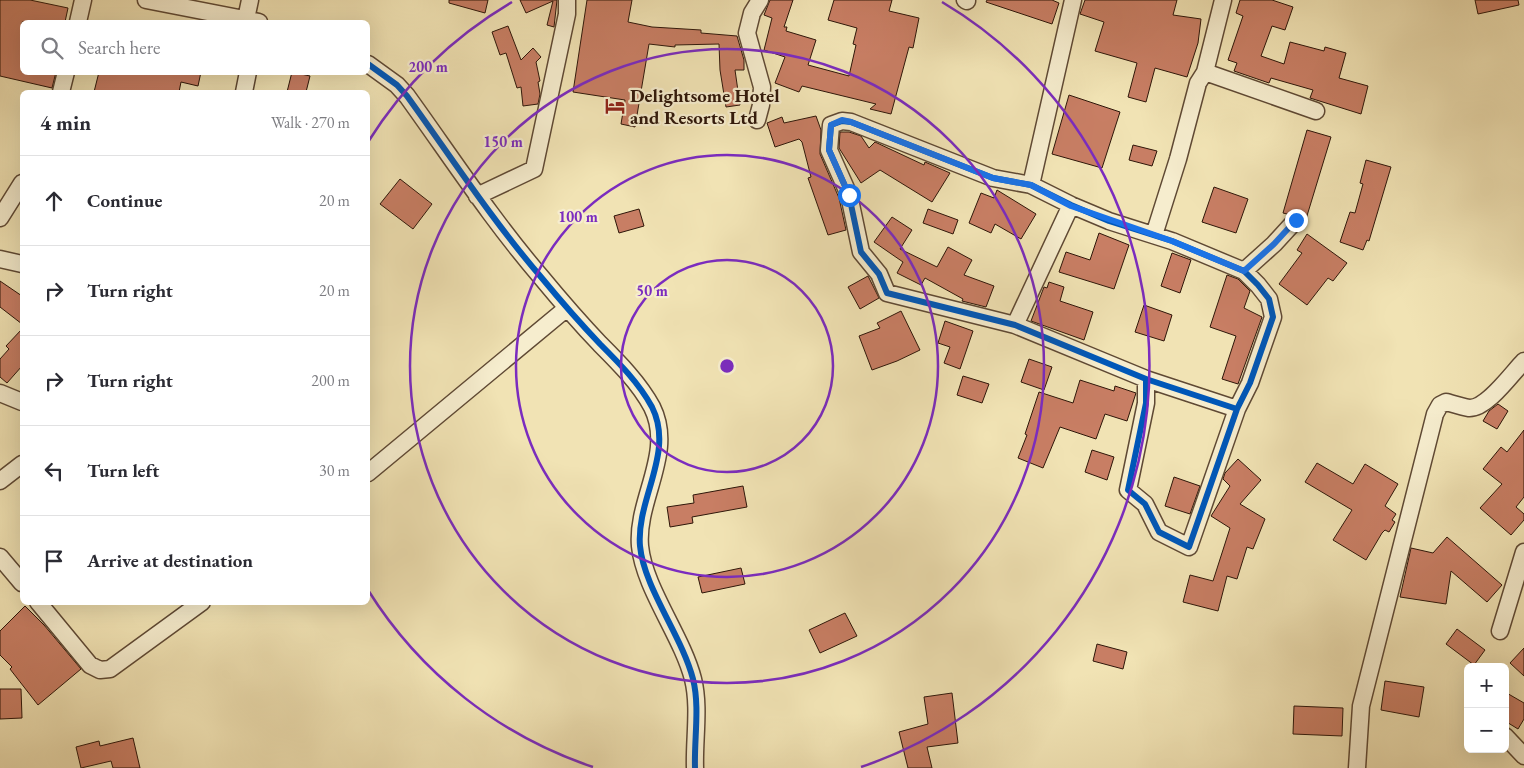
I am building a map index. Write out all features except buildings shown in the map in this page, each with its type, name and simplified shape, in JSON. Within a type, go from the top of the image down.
[{"type":"street","points":[[78,20],[83,0]]},
{"type":"street","points":[[146,0],[245,20]]},
{"type":"street","points":[[250,0],[255,20]]},
{"type":"street","points":[[477,196],[525,175],[534,168],[567,14],[567,0]]},
{"type":"street","points":[[757,120],[762,105],[762,87],[747,33],[752,13],[760,0]]},
{"type":"street","points":[[1031,185],[1073,0]]},
{"type":"street","points":[[1154,235],[1178,159],[1198,83],[1205,72],[1223,0]]},
{"type":"street","points":[[370,65],[397,85],[407,96],[509,239],[567,308],[620,363],[651,406],[658,423],[657,463],[639,524],[640,548],[646,570],[685,655],[693,681],[695,768]]},
{"type":"street","points":[[1205,72],[1316,111]]},
{"type":"street","points":[[62,90],[65,75]]},
{"type":"street","points":[[244,90],[247,75]]},
{"type":"street","points":[[1146,379],[1146,403],[1128,490],[1145,504],[1159,532],[1189,547],[1237,409],[1250,383],[1273,317],[1269,298],[1244,271],[1154,235],[1071,206],[1031,185],[993,178],[851,122],[842,120],[831,125],[829,150],[849,195],[861,252],[879,274],[887,293],[1015,325],[1146,379],[1237,409]]},
{"type":"street","points":[[0,218],[20,186]]},
{"type":"street","points":[[1015,325],[1071,206]]},
{"type":"street","points":[[1244,271],[1274,244],[1296,220]]},
{"type":"street","points":[[0,259],[20,264]]},
{"type":"street","points":[[370,471],[567,308]]},
{"type":"street","points":[[1358,768],[1361,706],[1435,414],[1440,405],[1446,402],[1469,408],[1477,407],[1486,402],[1524,361]]},
{"type":"street","points":[[0,393],[20,401]]},
{"type":"street","points":[[0,481],[20,466]]},
{"type":"street","points":[[1500,631],[1524,552]]},
{"type":"street","points":[[0,556],[20,581]]},
{"type":"street","points":[[40,605],[90,665],[100,670],[110,669],[198,605]]},
{"type":"street","points":[[1509,740],[1524,756]]},
{"type":"cycle path","points":[[370,65],[397,85],[407,96],[489,211],[523,255],[577,319],[628,374],[652,407],[658,424],[659,442],[657,459],[643,511],[640,528],[640,546],[648,578],[681,646],[693,679],[696,701],[695,768]]},
{"type":"cycle path","points":[[1146,379],[1146,403],[1128,490],[1145,504],[1159,532],[1189,547],[1237,409],[1250,383],[1273,317],[1269,299],[1258,285],[1244,271],[1172,241],[1109,221],[1031,185],[993,178],[851,122],[842,121],[831,125],[829,150],[849,195],[861,252],[879,274],[887,293],[1015,325],[1146,379],[1237,409]]},
{"type":"place","name":"Delightsome Hotel and Resorts Ltd","points":[[615,106]]},
{"type":"route","points":[[849,195],[829,150],[831,125],[842,120],[993,178],[1031,185],[1071,206],[1172,241],[1244,271],[1274,244],[1296,220]]}]
